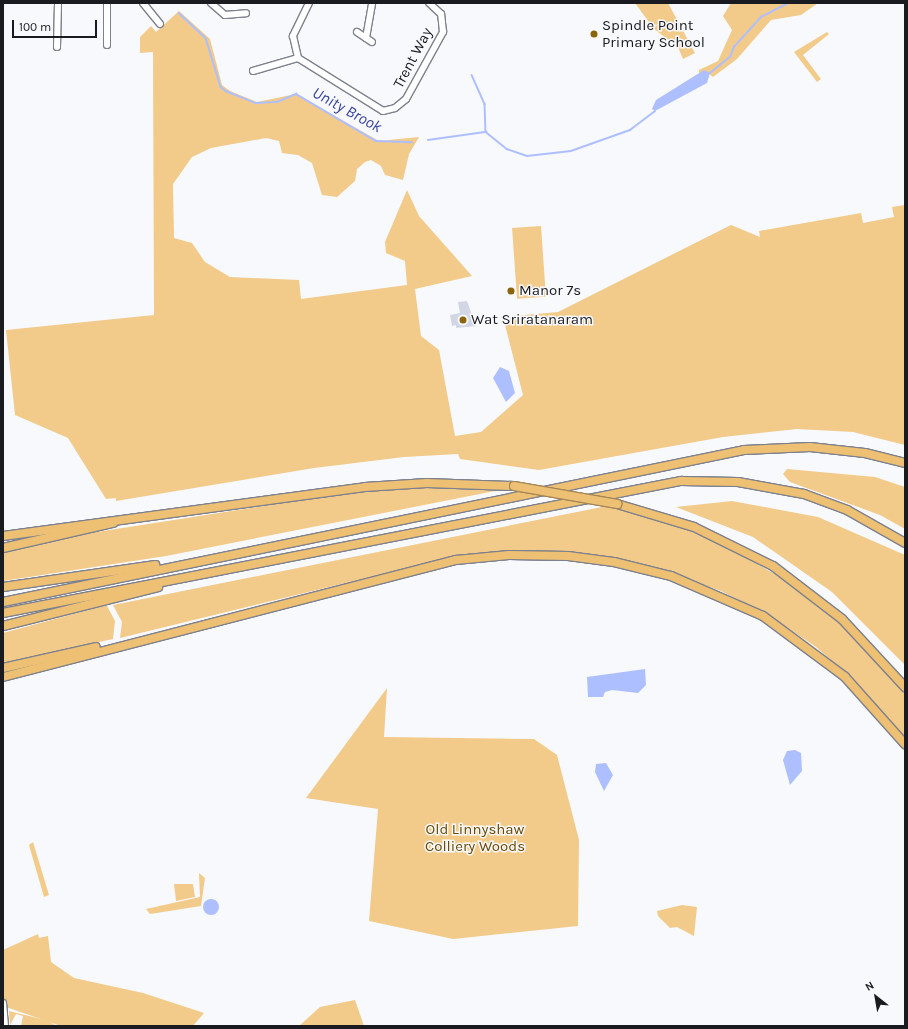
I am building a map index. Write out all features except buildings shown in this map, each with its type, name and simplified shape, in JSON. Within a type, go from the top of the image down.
[{"type":"highway","points":[[3,602],[224,554],[744,450],[810,447],[865,453],[905,463]]},
{"type":"highway","points":[[865,453],[905,468]]},
{"type":"highway","points":[[3,613],[224,571],[630,489],[695,480],[754,484],[804,494],[847,510],[905,542]]},
{"type":"highway","points":[[3,536],[156,514],[378,486],[453,483],[514,486],[617,504],[694,527],[779,570],[846,623],[905,687]]},
{"type":"highway","points":[[3,548],[156,514]]},
{"type":"highway","points":[[3,587],[224,554]]},
{"type":"highway","points":[[3,677],[456,560],[508,555],[568,556],[614,562],[692,583],[769,620],[845,677],[905,744]]},
{"type":"highway","points":[[3,626],[224,571]]},
{"type":"highway","points":[[3,668],[247,613]]},
{"type":"street","points":[[57,47],[58,3]]},
{"type":"street","points":[[107,3],[108,45]]},
{"type":"street","points":[[143,3],[159,24]]},
{"type":"street","points":[[211,3],[225,15],[246,13]]},
{"type":"street","points":[[253,71],[298,58],[294,36],[309,3]]},
{"type":"street","points":[[366,38],[372,3]]},
{"type":"street","name":"Trent Way","points":[[298,58],[376,110],[395,108],[406,99],[443,32],[442,14],[429,3]]},
{"type":"street","points":[[357,32],[372,42]]},
{"type":"street","points":[[3,1003],[5,1026]]},
{"type":"green space","points":[[635,3],[668,3],[695,53],[683,59],[678,47],[654,29]]},
{"type":"green space","points":[[731,3],[818,3],[801,15],[771,20],[737,59],[713,77],[704,70],[699,74],[699,70],[718,61],[732,30],[723,16]]},
{"type":"green space","points":[[179,11],[210,39],[222,85],[230,91],[257,102],[296,94],[379,141],[419,137],[409,154],[403,180],[385,175],[381,166],[371,160],[365,162],[357,169],[355,181],[337,197],[322,195],[312,163],[298,155],[282,153],[279,141],[266,138],[211,148],[192,157],[173,184],[174,238],[192,243],[205,262],[230,277],[299,280],[301,299],[407,285],[405,261],[386,253],[385,242],[407,190],[419,216],[472,276],[415,289],[421,336],[439,350],[455,436],[481,432],[523,395],[503,317],[558,312],[731,225],[760,237],[759,231],[861,213],[863,223],[894,217],[892,207],[905,205],[905,445],[853,432],[797,429],[723,437],[539,470],[460,459],[458,454],[404,457],[314,468],[116,501],[116,498],[106,499],[68,438],[15,415],[6,330],[154,315],[153,52],[140,53],[140,37],[151,26],[156,32]]},
{"type":"green space","points":[[827,32],[829,34],[803,55],[821,79],[817,82],[794,52]]},
{"type":"green space","points":[[541,226],[546,297],[517,299],[512,228]]},
{"type":"green space","points":[[787,469],[875,477],[905,487],[905,529],[880,515],[790,482],[783,474]]},
{"type":"green space","points":[[464,486],[500,490],[166,556],[3,581],[3,552],[71,536],[375,490]]},
{"type":"green space","points":[[732,501],[818,517],[905,555],[905,665],[832,592],[753,537],[676,507]]},
{"type":"green space","points":[[607,506],[666,519],[707,535],[797,587],[840,623],[905,694],[905,739],[853,680],[816,647],[773,618],[721,591],[657,568],[600,555],[486,553],[444,559],[120,638],[122,622],[113,605]]},
{"type":"green space","points":[[107,606],[115,621],[113,639],[3,663],[3,633]]},
{"type":"green space","name":"Old Linnyshaw Colliery Woods","points":[[387,688],[384,737],[534,739],[557,755],[579,840],[578,926],[453,939],[369,921],[378,809],[306,798]]},
{"type":"green space","points":[[33,842],[49,895],[44,897],[29,845]]},
{"type":"green space","points":[[199,873],[205,878],[201,906],[150,914],[146,909],[200,897]]},
{"type":"green space","points":[[174,884],[193,884],[195,897],[176,901]]},
{"type":"green space","points":[[682,905],[697,907],[694,936],[677,927],[670,928],[658,916],[657,911]]},
{"type":"green space","points":[[38,934],[39,938],[48,936],[51,962],[74,978],[143,993],[204,1013],[193,1026],[61,1026],[3,1006],[3,950]]},
{"type":"green space","points":[[355,1000],[364,1026],[299,1026],[320,1007]]},
{"type":"green space","points":[[9,1011],[49,1021],[56,1026],[21,1026],[23,1016],[16,1014],[10,1025]]},
{"type":"water","points":[[704,70],[710,73],[707,83],[655,111],[652,109],[656,100]]},
{"type":"water","points":[[500,367],[509,371],[515,393],[506,402],[493,378]]},
{"type":"water","points":[[645,669],[646,685],[638,693],[612,690],[605,692],[603,697],[588,697],[587,677]]},
{"type":"water","points":[[795,750],[801,753],[802,771],[790,785],[783,760],[787,751]]},
{"type":"water","points":[[606,763],[613,775],[604,791],[595,772],[596,764]]},
{"type":"water","points":[[208,899],[214,899],[219,904],[217,913],[214,915],[208,915],[203,910],[203,904]]},
{"type":"waterway","name":"Unity Brook","points":[[710,73],[730,57],[734,47],[761,17],[788,3]]},
{"type":"waterway","name":"Unity Brook","points":[[179,13],[206,38],[221,87],[226,91],[256,103],[277,102],[296,94],[376,141],[412,142]]},
{"type":"waterway","points":[[472,75],[485,104],[486,132]]},
{"type":"waterway","name":"Unity Brook","points":[[428,140],[486,132],[507,149],[527,156],[571,151],[630,130],[655,111]]},
{"type":"place","name":"Spindle Point Primary School","points":[[594,34]]},
{"type":"place","name":"Manor 7s","points":[[511,291]]},
{"type":"place","name":"Wat Sriratanaram","points":[[463,320]]}]
